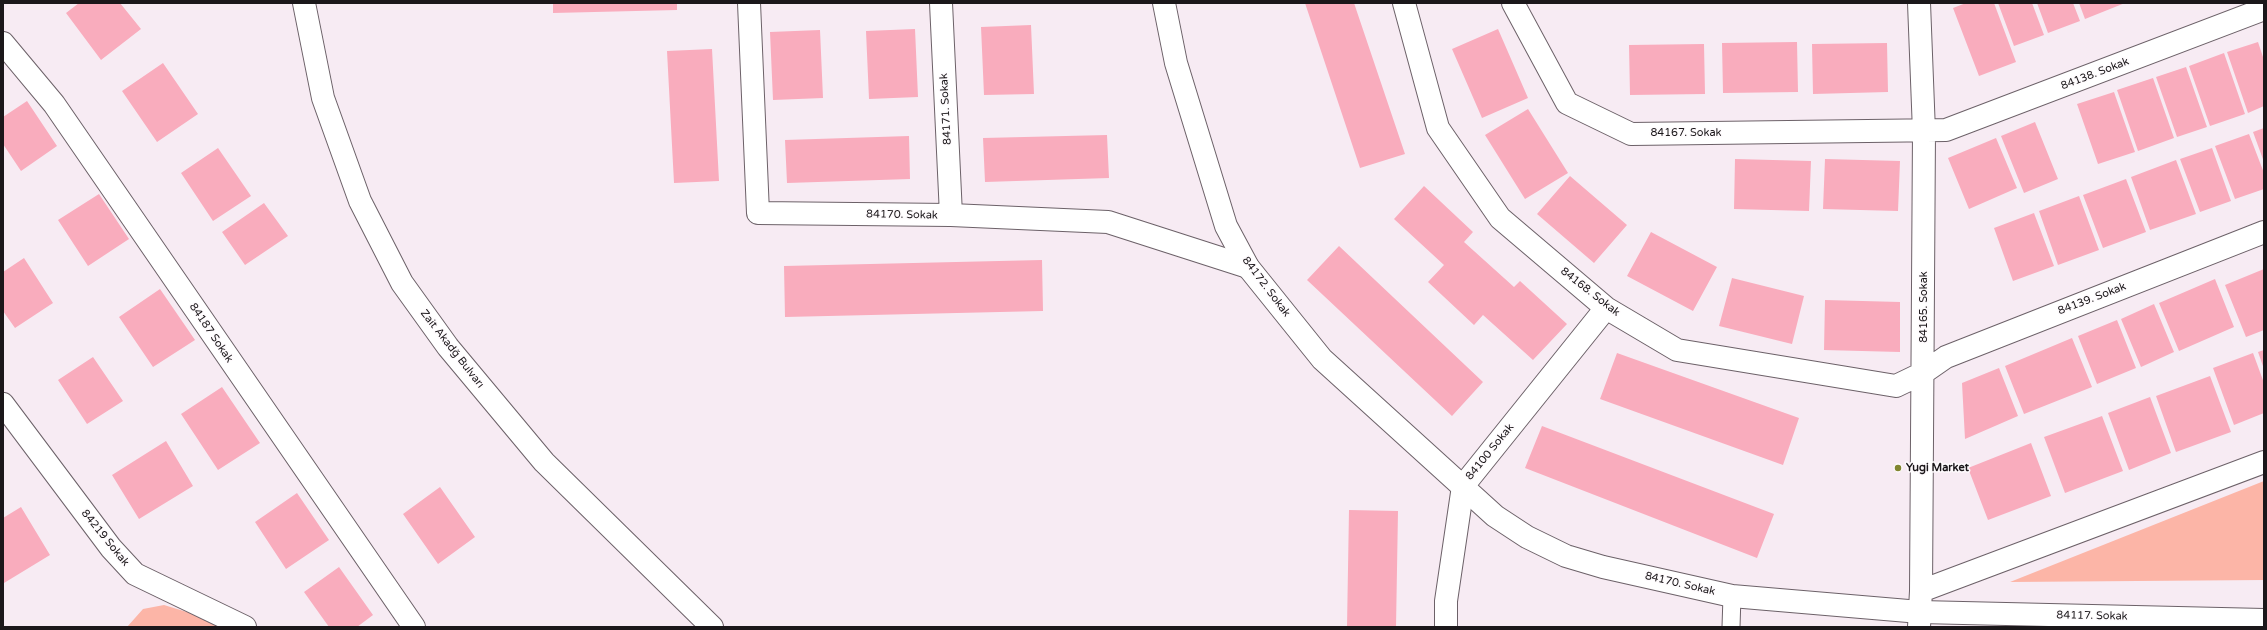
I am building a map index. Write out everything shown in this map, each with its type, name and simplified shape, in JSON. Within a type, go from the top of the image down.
[{"type":"street","name":"Zait Akadğ Bulvarı","points":[[304,3],[323,98],[360,201],[402,283],[448,347],[544,462],[712,627]]},
{"type":"street","name":"84170. Sokak","points":[[749,3],[758,213],[951,216],[1108,222],[1248,267]]},
{"type":"street","name":"84171. Sokak","points":[[941,3],[951,216]]},
{"type":"street","name":"84172. Sokak","points":[[1164,3],[1176,63],[1226,226],[1248,267],[1322,359],[1463,486]]},
{"type":"street","name":"84168. Sokak","points":[[1404,3],[1438,128],[1500,218],[1606,308],[1677,350],[1896,386],[1923,373]]},
{"type":"street","name":"84167. Sokak","points":[[1513,3],[1567,103],[1631,134],[1924,132]]},
{"type":"street","name":"84165. Sokak","points":[[1919,3],[1924,132],[1920,610]]},
{"type":"street","name":"84138. Sokak","points":[[1924,132],[1946,130],[2264,9]]},
{"type":"street","name":"84187 Sokak","points":[[3,43],[54,104],[414,627]]},
{"type":"street","name":"84139. Sokak","points":[[1923,373],[1946,357],[2264,232]]},
{"type":"street","name":"84100 Sokak","points":[[1446,627],[1446,601],[1463,486],[1606,308]]},
{"type":"street","name":"84219 Sokak","points":[[3,404],[110,548],[135,574],[245,627]]},
{"type":"street","points":[[1920,610],[2264,462]]},
{"type":"street","name":"84170. Sokak","points":[[1463,486],[1495,516],[1527,537],[1566,556],[1603,567],[1732,596],[1920,610]]},
{"type":"street","name":"84117. Sokak","points":[[1920,610],[2264,620]]},
{"type":"lane","points":[[1732,596],[1732,627]]},
{"type":"shaded area","points":[[2264,481],[2264,580],[2010,582]]},
{"type":"shaded area","points":[[164,605],[223,623],[226,627],[127,627],[143,609]]},
{"type":"building","points":[[79,3],[120,3],[141,29],[101,60],[66,13]]},
{"type":"building","points":[[553,3],[677,3],[677,10],[553,13]]},
{"type":"building","points":[[1305,3],[1354,3],[1405,154],[1360,168]]},
{"type":"building","points":[[1966,3],[1994,3],[2016,62],[1979,76],[1953,8]]},
{"type":"building","points":[[1998,3],[2032,3],[2044,35],[2014,46]]},
{"type":"building","points":[[2037,3],[2073,3],[2080,21],[2048,33]]},
{"type":"building","points":[[2079,3],[2125,3],[2085,19]]},
{"type":"building","points":[[1031,25],[1034,94],[984,95],[981,27]]},
{"type":"building","points":[[915,29],[918,97],[869,99],[866,31]]},
{"type":"building","points":[[1498,29],[1528,98],[1482,118],[1452,49]]},
{"type":"building","points":[[820,30],[823,98],[773,100],[770,32]]},
{"type":"building","points":[[1797,42],[1798,92],[1723,93],[1722,43]]},
{"type":"building","points":[[2258,42],[2264,60],[2264,106],[2248,113],[2227,52]]},
{"type":"building","points":[[1887,43],[1888,92],[1813,94],[1812,44]]},
{"type":"building","points":[[1704,44],[1705,94],[1630,95],[1629,45]]},
{"type":"building","points":[[712,49],[719,181],[674,183],[667,51]]},
{"type":"building","points":[[2224,53],[2245,114],[2210,126],[2189,66]]},
{"type":"building","points":[[163,63],[198,114],[157,142],[122,91]]},
{"type":"building","points":[[2186,67],[2207,127],[2177,137],[2156,77]]},
{"type":"building","points":[[2153,78],[2174,138],[2138,151],[2117,90]]},
{"type":"building","points":[[2114,92],[2135,152],[2098,164],[2077,104]]},
{"type":"building","points":[[27,101],[57,146],[21,171],[3,144],[3,117]]},
{"type":"building","points":[[1528,109],[1568,173],[1525,199],[1485,135]]},
{"type":"building","points":[[2035,122],[2058,179],[2024,193],[2001,136]]},
{"type":"building","points":[[2264,128],[2264,162],[2253,132]]},
{"type":"building","points":[[2249,134],[2264,173],[2264,189],[2235,199],[2215,146]]},
{"type":"building","points":[[1107,135],[1109,178],[985,182],[983,138]]},
{"type":"building","points":[[909,136],[910,179],[787,183],[785,140]]},
{"type":"building","points":[[1996,138],[2017,188],[1969,209],[1948,158]]},
{"type":"building","points":[[218,148],[251,196],[213,221],[181,173]]},
{"type":"building","points":[[2212,148],[2231,201],[2200,212],[2180,159]]},
{"type":"building","points":[[1735,159],[1811,161],[1809,211],[1734,209]]},
{"type":"building","points":[[1825,159],[1900,161],[1898,211],[1823,209]]},
{"type":"building","points":[[2176,160],[2196,214],[2150,230],[2131,177]]},
{"type":"building","points":[[1570,176],[1627,225],[1594,263],[1537,214]]},
{"type":"building","points":[[2126,179],[2146,232],[2103,248],[2083,195]]},
{"type":"building","points":[[1424,186],[1473,232],[1464,242],[1514,287],[1520,281],[1567,324],[1533,360],[1483,315],[1474,325],[1428,282],[1444,265],[1394,219]]},
{"type":"building","points":[[99,194],[129,239],[88,266],[58,220]]},
{"type":"building","points":[[2079,196],[2099,250],[2058,265],[2039,211]]},
{"type":"building","points":[[264,203],[288,236],[245,265],[222,232]]},
{"type":"building","points":[[2034,213],[2054,266],[2013,281],[1994,228]]},
{"type":"building","points":[[1651,232],[1717,267],[1693,311],[1627,276]]},
{"type":"building","points":[[1339,246],[1483,382],[1452,416],[1307,280]]},
{"type":"building","points":[[24,258],[53,303],[15,328],[3,311],[3,272]]},
{"type":"building","points":[[1042,260],[1043,311],[785,317],[784,266]]},
{"type":"building","points":[[2264,269],[2264,330],[2246,337],[2225,285]]},
{"type":"building","points":[[1732,278],[1804,296],[1792,344],[1719,326]]},
{"type":"building","points":[[2215,279],[2234,327],[2179,351],[2159,303]]},
{"type":"building","points":[[160,289],[195,340],[153,367],[119,317]]},
{"type":"building","points":[[1825,300],[1900,302],[1900,352],[1824,350]]},
{"type":"building","points":[[2154,304],[2174,352],[2141,367],[2121,319]]},
{"type":"building","points":[[2117,320],[2136,368],[2097,384],[2078,336]]},
{"type":"building","points":[[2072,338],[2092,387],[2024,414],[2005,366]]},
{"type":"building","points":[[2264,350],[2264,369],[2258,352]]},
{"type":"building","points":[[1617,353],[1799,418],[1783,465],[1600,399]]},
{"type":"building","points":[[2253,353],[2264,383],[2264,413],[2234,425],[2213,368]]},
{"type":"building","points":[[93,357],[123,401],[87,424],[58,380]]},
{"type":"building","points":[[1999,368],[2018,416],[1965,439],[1962,383]]},
{"type":"building","points":[[2210,376],[2231,432],[2176,452],[2156,396]]},
{"type":"building","points":[[222,387],[260,443],[218,470],[181,414]]},
{"type":"building","points":[[2150,397],[2171,453],[2129,470],[2108,413]]},
{"type":"building","points":[[2102,416],[2123,471],[2065,493],[2044,437]]},
{"type":"building","points":[[1542,426],[1774,514],[1757,558],[1525,468]]},
{"type":"building","points":[[166,441],[193,486],[139,519],[112,475]]},
{"type":"building","points":[[2031,443],[2051,496],[1988,520],[1968,468]]},
{"type":"building","points":[[440,487],[475,537],[438,564],[403,514]]},
{"type":"building","points":[[297,493],[329,540],[286,569],[255,522]]},
{"type":"building","points":[[21,507],[50,555],[4,583],[3,518]]},
{"type":"building","points":[[1349,510],[1398,511],[1396,627],[1347,627]]},
{"type":"building","points":[[339,567],[373,615],[357,627],[329,627],[304,592]]},
{"type":"place","name":"Yugi Market","points":[[1898,468]]}]
